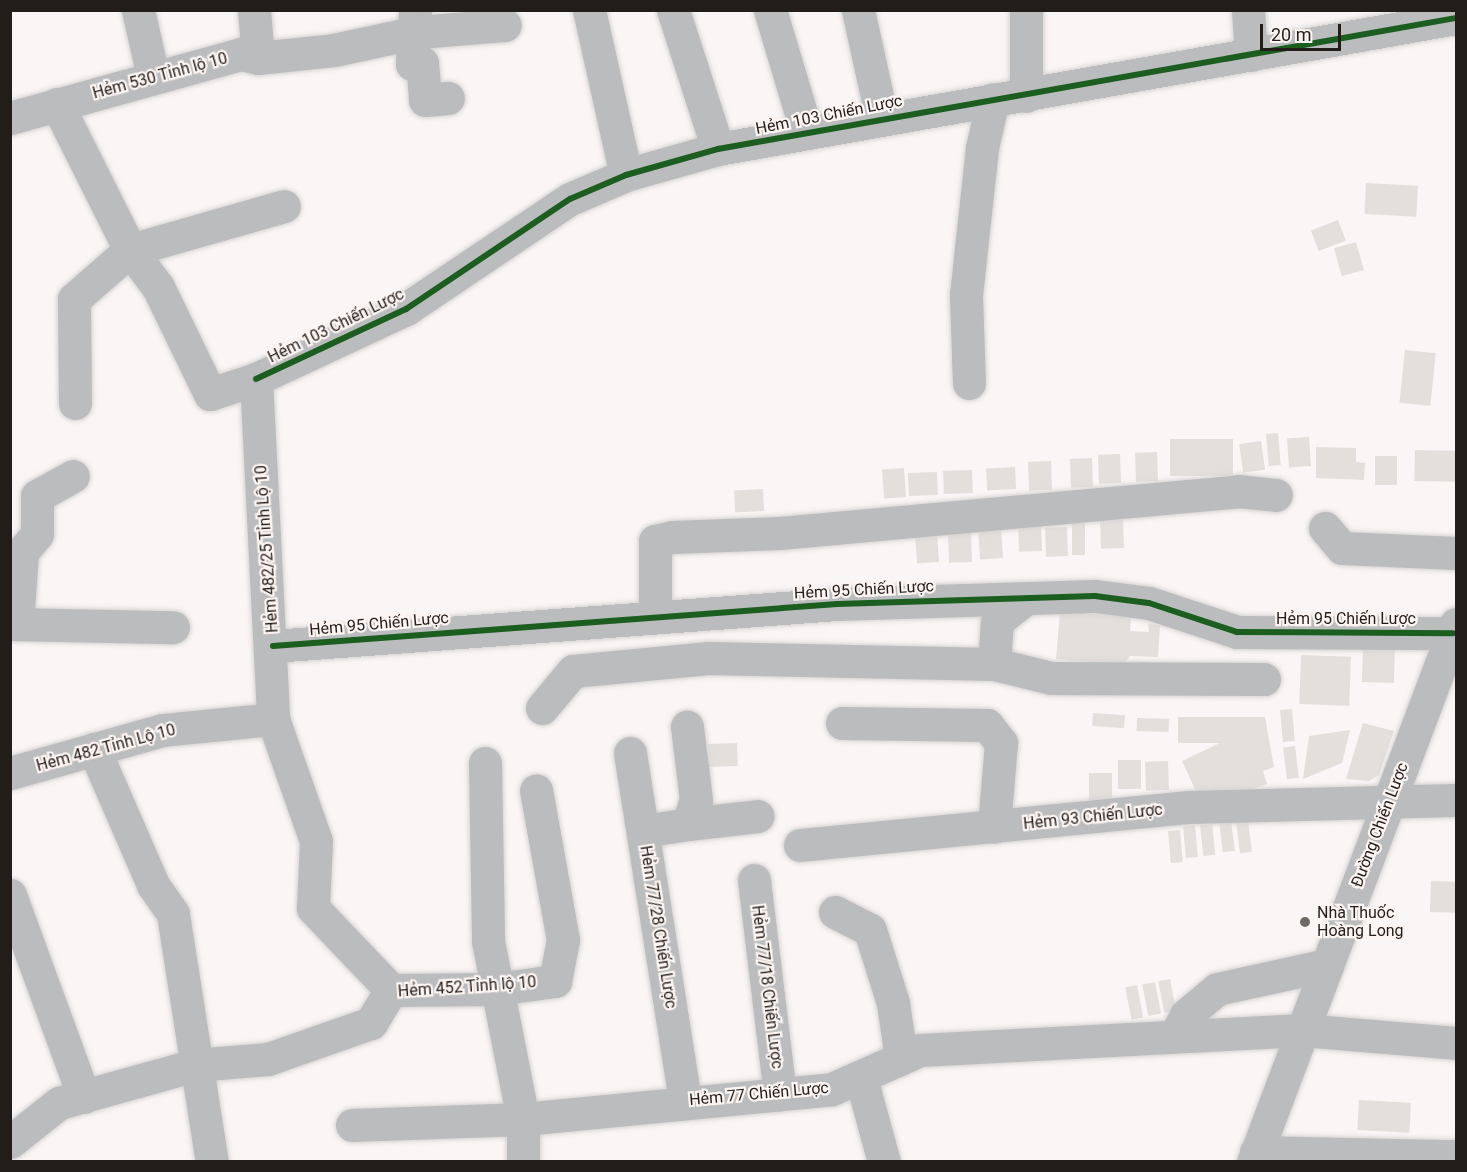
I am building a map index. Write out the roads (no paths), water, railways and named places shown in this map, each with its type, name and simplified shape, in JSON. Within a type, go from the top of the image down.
[{"type":"street","points":[[138,10],[153,76]]},
{"type":"street","points":[[254,10],[258,58]]},
{"type":"street","points":[[590,10],[626,176]]},
{"type":"street","points":[[673,10],[718,149]]},
{"type":"street","points":[[770,10],[807,133]]},
{"type":"street","points":[[858,10],[882,119]]},
{"type":"street","points":[[1026,10],[1026,96]]},
{"type":"street","points":[[1248,10],[1251,55]]},
{"type":"street","name":"Hẻm 103 Chiến Lược","points":[[130,250],[158,287],[205,392],[256,379],[406,309],[570,199],[626,176],[718,149],[1251,55],[1356,22],[1456,18]]},
{"type":"street","points":[[416,21],[412,64],[422,63],[425,100],[448,98]]},
{"type":"street","name":"Hẻm 530 Tỉnh lộ 10","points":[[10,118],[153,76],[241,54],[258,58],[334,50],[416,21],[505,25]]},
{"type":"street","points":[[969,382],[966,295],[982,148],[993,99]]},
{"type":"street","points":[[57,104],[130,250]]},
{"type":"street","points":[[75,403],[74,299],[130,250],[284,206]]},
{"type":"street","name":"Hẻm 482/25 Tỉnh Lộ 10","points":[[256,379],[273,646],[273,719],[316,841],[312,908],[391,990]]},
{"type":"street","points":[[73,476],[38,496],[37,534],[22,552],[14,624],[173,627]]},
{"type":"street","points":[[655,617],[655,541],[1238,491],[1276,495]]},
{"type":"street","points":[[1325,528],[1342,548],[1456,553]]},
{"type":"street","name":"Hẻm 95 Chiến Lược","points":[[273,646],[655,617],[1095,596],[1149,603],[1237,632],[1455,629]]},
{"type":"street","points":[[994,664],[997,621],[1026,598]]},
{"type":"street","name":"Đường Chiến Lược","points":[[1255,1157],[1312,1031],[1327,965],[1455,629]]},
{"type":"street","points":[[542,708],[573,671],[708,658],[994,664],[1051,678],[1264,679]]},
{"type":"street","name":"Hẻm 482 Tỉnh Lộ 10","points":[[10,773],[163,730],[273,719]]},
{"type":"street","points":[[842,723],[987,725],[1001,743],[994,827]]},
{"type":"street","points":[[687,727],[696,800],[688,824]]},
{"type":"street","points":[[94,749],[153,885],[173,914],[195,1065],[212,1161]]},
{"type":"street","name":"Hẻm 77/28 Chiến Lược","points":[[630,753],[686,1101]]},
{"type":"street","points":[[484,763],[488,941],[523,1119],[523,1161]]},
{"type":"street","name":"Hẻm 452 Tỉnh lộ 10","points":[[10,1142],[59,1103],[195,1065],[268,1059],[371,1023],[391,990],[497,989],[555,981],[563,940],[536,790]]},
{"type":"street","name":"Hẻm 93 Chiến Lược","points":[[800,844],[1188,807],[1388,803],[1444,799]]},
{"type":"street","points":[[643,831],[758,816]]},
{"type":"street","name":"Hẻm 77/18 Chiến Lược","points":[[754,880],[780,1094]]},
{"type":"street","points":[[10,895],[84,1097]]},
{"type":"street","points":[[836,912],[870,930],[893,1003],[901,1058]]},
{"type":"street","points":[[1176,1034],[1186,1015],[1217,989],[1327,965]]},
{"type":"street","name":"Hẻm 77 Chiến Lược","points":[[352,1125],[523,1119],[686,1101],[832,1089],[920,1050],[1176,1034],[1312,1031],[1456,1043]]},
{"type":"street","points":[[861,1078],[884,1161]]},
{"type":"street","points":[[1255,1157],[1294,1152],[1453,1156],[1454,1161]]},
{"type":"place","name":"Nhà Thuốc Hoàng Long","points":[[1305,922]]}]
